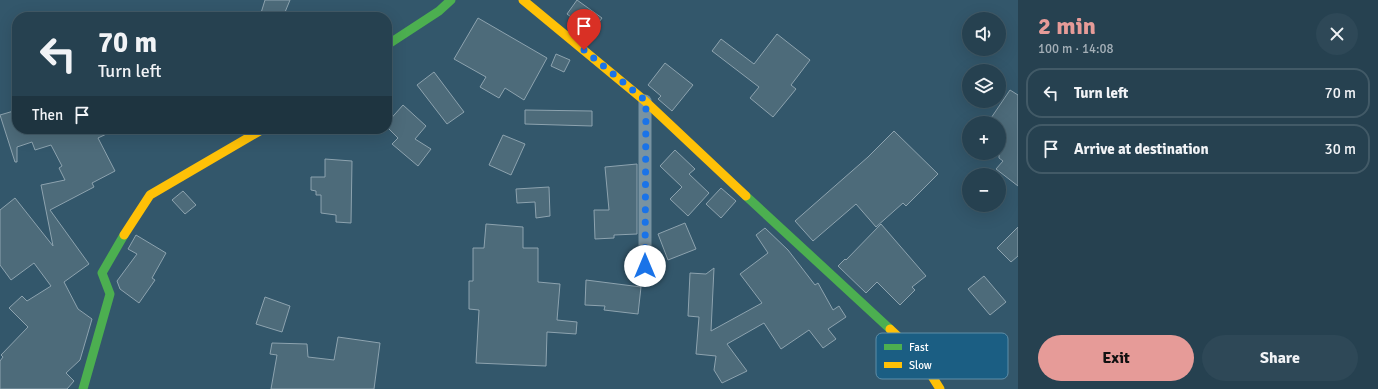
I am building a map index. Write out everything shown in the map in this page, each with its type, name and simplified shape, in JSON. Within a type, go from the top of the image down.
[{"type":"street","points":[[392,42],[439,11],[451,0]]},
{"type":"street","points":[[523,0],[646,101],[894,333]]},
{"type":"street","points":[[645,266],[646,101]]},
{"type":"street","points":[[83,389],[110,294],[102,273],[132,220],[150,195],[254,134]]},
{"type":"street","points":[[934,379],[940,389]]},
{"type":"building","points":[[265,0],[290,0],[285,12],[261,12]]},
{"type":"building","points":[[577,0],[602,18],[592,32],[567,14]]},
{"type":"building","points":[[478,18],[547,58],[524,100],[505,88],[499,98],[480,87],[486,77],[454,59]]},
{"type":"building","points":[[777,34],[810,60],[791,85],[796,89],[773,117],[750,98],[759,87],[712,51],[721,39],[754,64]]},
{"type":"building","points":[[556,54],[570,60],[564,72],[551,66]]},
{"type":"building","points":[[665,63],[693,85],[672,111],[658,99],[661,96],[648,85]]},
{"type":"building","points":[[434,72],[464,112],[447,124],[417,85]]},
{"type":"building","points":[[1010,90],[1018,95],[1018,186],[1006,177],[1006,168],[997,168],[1003,161],[1002,160],[1006,160],[1006,116],[992,116],[998,108],[1006,108],[1006,96]]},
{"type":"building","points":[[403,105],[426,126],[415,139],[431,149],[418,166],[392,144],[398,138],[392,132],[392,117]]},
{"type":"building","points":[[525,110],[592,111],[592,126],[525,124]]},
{"type":"building","points":[[12,111],[12,134],[106,134],[98,138],[115,171],[92,183],[94,187],[50,210],[89,264],[64,282],[78,309],[92,319],[80,360],[66,373],[74,381],[67,389],[0,389],[0,361],[3,357],[1,355],[28,327],[9,308],[22,296],[27,301],[51,286],[34,263],[11,280],[0,265],[0,210],[15,198],[53,246],[41,185],[65,180],[59,168],[62,166],[51,145],[35,150],[32,142],[17,147],[17,162],[15,162],[0,115]]},
{"type":"building","points":[[894,131],[938,174],[906,206],[903,203],[876,227],[856,204],[813,241],[795,221],[868,157]]},
{"type":"building","points":[[503,135],[525,144],[511,175],[489,165]]},
{"type":"building","points":[[675,150],[695,169],[689,174],[709,193],[688,216],[670,199],[682,187],[660,166]]},
{"type":"building","points":[[325,159],[352,161],[351,223],[336,222],[336,215],[321,213],[321,195],[316,195],[316,191],[311,190],[311,177],[325,177]]},
{"type":"building","points":[[637,164],[637,234],[614,235],[614,238],[595,239],[594,210],[609,210],[605,167]]},
{"type":"building","points":[[549,187],[550,216],[536,218],[535,202],[517,203],[516,189]]},
{"type":"building","points":[[721,188],[736,201],[721,218],[706,204]]},
{"type":"building","points":[[183,191],[196,205],[185,214],[172,200]]},
{"type":"building","points":[[685,223],[696,249],[668,260],[658,234]]},
{"type":"building","points":[[486,224],[523,227],[523,248],[538,248],[538,282],[560,284],[557,320],[577,322],[576,334],[547,332],[546,366],[476,363],[479,310],[469,309],[469,281],[473,281],[473,248],[484,248]]},
{"type":"building","points":[[881,224],[926,276],[912,287],[915,290],[900,305],[877,282],[866,293],[838,266],[845,259],[846,260]]},
{"type":"building","points":[[1018,227],[1018,256],[1011,262],[997,248]]},
{"type":"building","points":[[765,228],[788,250],[815,285],[818,283],[833,310],[839,306],[846,317],[828,329],[836,339],[823,348],[809,330],[781,349],[764,323],[727,344],[747,371],[722,383],[714,370],[716,356],[696,354],[699,317],[688,316],[690,273],[706,274],[714,268],[711,331],[762,303],[740,274],[768,253],[756,235]]},
{"type":"building","points":[[136,235],[166,253],[152,278],[155,280],[139,303],[120,289],[117,281],[137,254],[128,249]]},
{"type":"building","points":[[984,276],[1006,302],[990,315],[968,289]]},
{"type":"building","points":[[586,280],[641,287],[638,314],[604,310],[605,306],[585,305]]},
{"type":"building","points":[[265,297],[290,306],[282,332],[256,324]]},
{"type":"building","points":[[338,337],[380,343],[374,389],[271,389],[277,355],[270,354],[272,343],[307,344],[308,357],[334,360]]},
{"type":"traffic: fast","points":[[392,42],[439,11],[451,0]]},
{"type":"traffic: fast","points":[[746,196],[890,329]]},
{"type":"traffic: fast","points":[[83,389],[110,294],[102,273],[124,235]]},
{"type":"traffic: slow","points":[[523,0],[645,101],[746,196]]},
{"type":"traffic: slow","points":[[124,235],[150,195],[254,134]]},
{"type":"traffic: slow","points":[[890,329],[894,333]]},
{"type":"traffic: slow","points":[[934,379],[940,389]]},
{"type":"route","points":[[584,50],[646,101],[645,266]]}]
